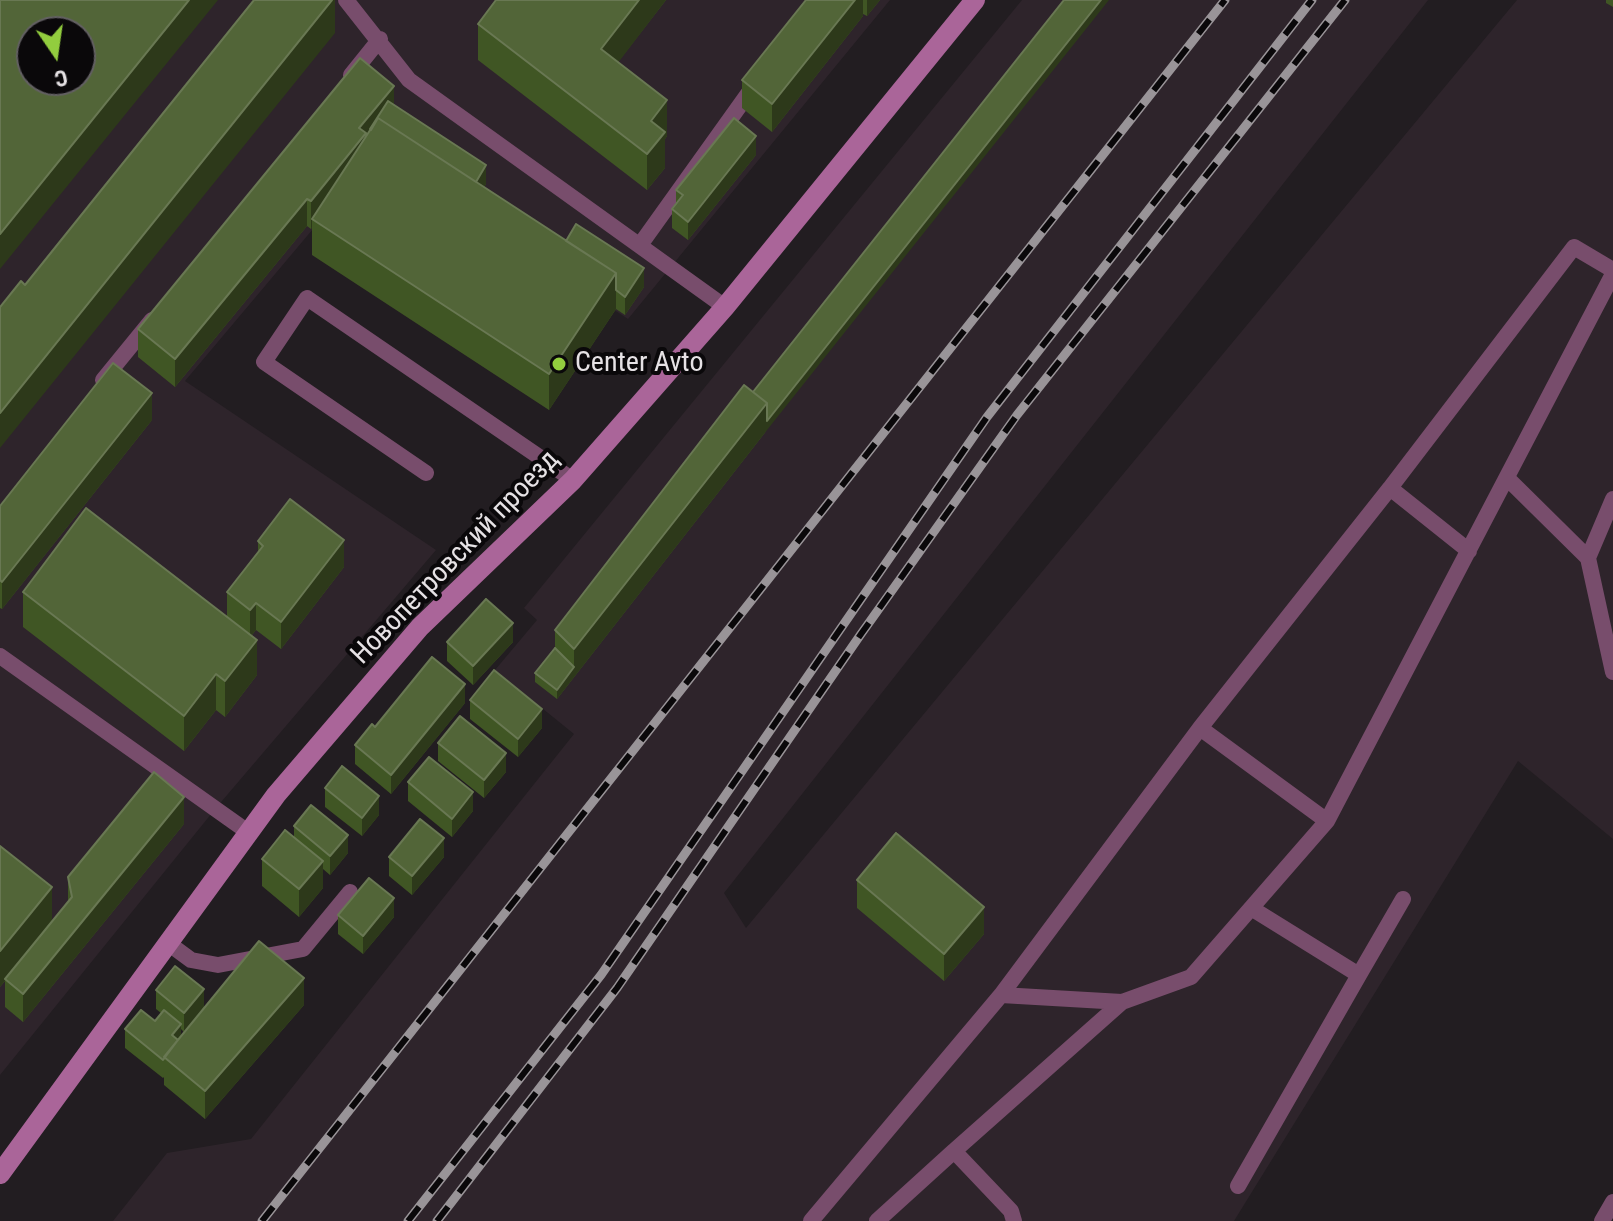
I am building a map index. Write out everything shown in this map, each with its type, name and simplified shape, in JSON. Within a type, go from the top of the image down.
[{"type":"street","name":"Новопетровский проезд","points":[[0,1174],[276,795],[420,627],[573,480],[725,307],[975,0]]},
{"type":"lane","points":[[346,0],[380,39],[409,80],[725,307]]},
{"type":"lane","points":[[340,88],[380,39]]},
{"type":"lane","points":[[640,245],[768,66]]},
{"type":"lane","points":[[811,1221],[1001,995],[1200,728],[1390,488],[1574,247],[1613,272],[1327,821],[1191,977],[1122,1002],[877,1221]]},
{"type":"lane","points":[[426,473],[264,362],[307,298],[573,480]]},
{"type":"lane","points":[[90,396],[160,310]]},
{"type":"lane","points":[[1507,478],[1588,558],[1613,672]]},
{"type":"lane","points":[[1390,488],[1469,551]]},
{"type":"lane","points":[[1588,558],[1613,499]]},
{"type":"lane","points":[[0,656],[248,832]]},
{"type":"lane","points":[[1200,728],[1327,821]]},
{"type":"lane","points":[[168,943],[191,960],[218,965],[303,949],[350,892]]},
{"type":"lane","points":[[1238,1186],[1403,899]]},
{"type":"lane","points":[[1251,908],[1359,975]]},
{"type":"lane","points":[[1001,995],[1122,1002]]},
{"type":"lane","points":[[954,1151],[1011,1211],[1014,1221]]},
{"type":"lane","points":[[1602,1221],[1613,1202]]},
{"type":"shaded area","points":[[0,0],[890,0],[628,319],[377,153],[185,381],[436,550],[216,808],[0,1075]]},
{"type":"shaded area","points":[[1022,0],[1428,0],[724,893],[746,928],[1517,0],[1613,0],[1613,839],[1518,761],[1234,1221],[113,1221],[167,1153],[251,1139],[574,734],[495,670],[537,620],[524,608]]},
{"type":"building","points":[[0,0],[189,0],[0,234]]},
{"type":"building","points":[[254,0],[332,0],[0,413],[0,307],[21,281],[25,285]]},
{"type":"building","points":[[496,0],[639,0],[601,49],[667,100],[651,121],[665,132],[647,154],[478,24]]},
{"type":"building","points":[[806,0],[855,0],[772,104],[742,80]]},
{"type":"building","points":[[1064,0],[1101,0],[767,421],[767,403],[753,392]]},
{"type":"building","points":[[360,58],[394,86],[359,128],[366,133],[311,201],[307,199],[175,359],[138,329]]},
{"type":"building","points":[[388,101],[486,165],[476,182],[378,118],[371,130],[370,129]]},
{"type":"building","points":[[378,118],[616,273],[549,374],[312,219]]},
{"type":"building","points":[[734,118],[756,136],[688,222],[672,209],[683,195],[676,190]]},
{"type":"building","points":[[576,224],[644,268],[625,297],[616,290],[616,273],[566,241]]},
{"type":"building","points":[[113,363],[152,393],[2,582],[0,506]]},
{"type":"building","points":[[744,385],[767,403],[574,649],[555,630]]},
{"type":"building","points":[[290,499],[344,540],[281,622],[256,603],[250,610],[227,592],[263,546],[258,541]]},
{"type":"building","points":[[86,508],[257,640],[225,681],[216,674],[184,716],[23,592]]},
{"type":"building","points":[[486,599],[513,623],[473,666],[447,642]]},
{"type":"building","points":[[555,648],[574,667],[557,690],[535,673]]},
{"type":"building","points":[[432,657],[465,684],[391,775],[355,745],[372,724],[375,727]]},
{"type":"building","points":[[494,670],[542,709],[518,739],[470,700]]},
{"type":"building","points":[[460,716],[506,753],[484,780],[438,743]]},
{"type":"building","points":[[429,757],[473,792],[452,819],[408,782]]},
{"type":"building","points":[[342,766],[379,796],[362,818],[325,788]]},
{"type":"building","points":[[154,772],[184,797],[23,994],[5,979],[72,897],[68,877]]},
{"type":"building","points":[[311,805],[348,835],[330,856],[294,826]]},
{"type":"building","points":[[420,819],[444,838],[412,876],[389,857]]},
{"type":"building","points":[[285,830],[323,861],[299,889],[262,859]]},
{"type":"building","points":[[896,833],[984,907],[944,954],[857,880]]},
{"type":"building","points":[[0,846],[52,887],[0,951]]},
{"type":"building","points":[[369,878],[394,898],[363,936],[338,915]]},
{"type":"building","points":[[259,941],[304,978],[205,1091],[164,1057]]},
{"type":"building","points":[[175,966],[204,989],[184,1013],[156,990]]},
{"type":"building","points":[[141,1010],[155,1021],[164,1010],[181,1024],[172,1035],[178,1040],[163,1060],[125,1029]]},
{"type":"railway","points":[[262,1221],[1225,0]]},
{"type":"railway","points":[[408,1221],[601,975],[987,417],[1312,0]]},
{"type":"railway","points":[[437,1221],[617,988],[861,634],[1017,415],[1345,0]]},
{"type":"place","name":"Center Avto","points":[[559,364]]}]
